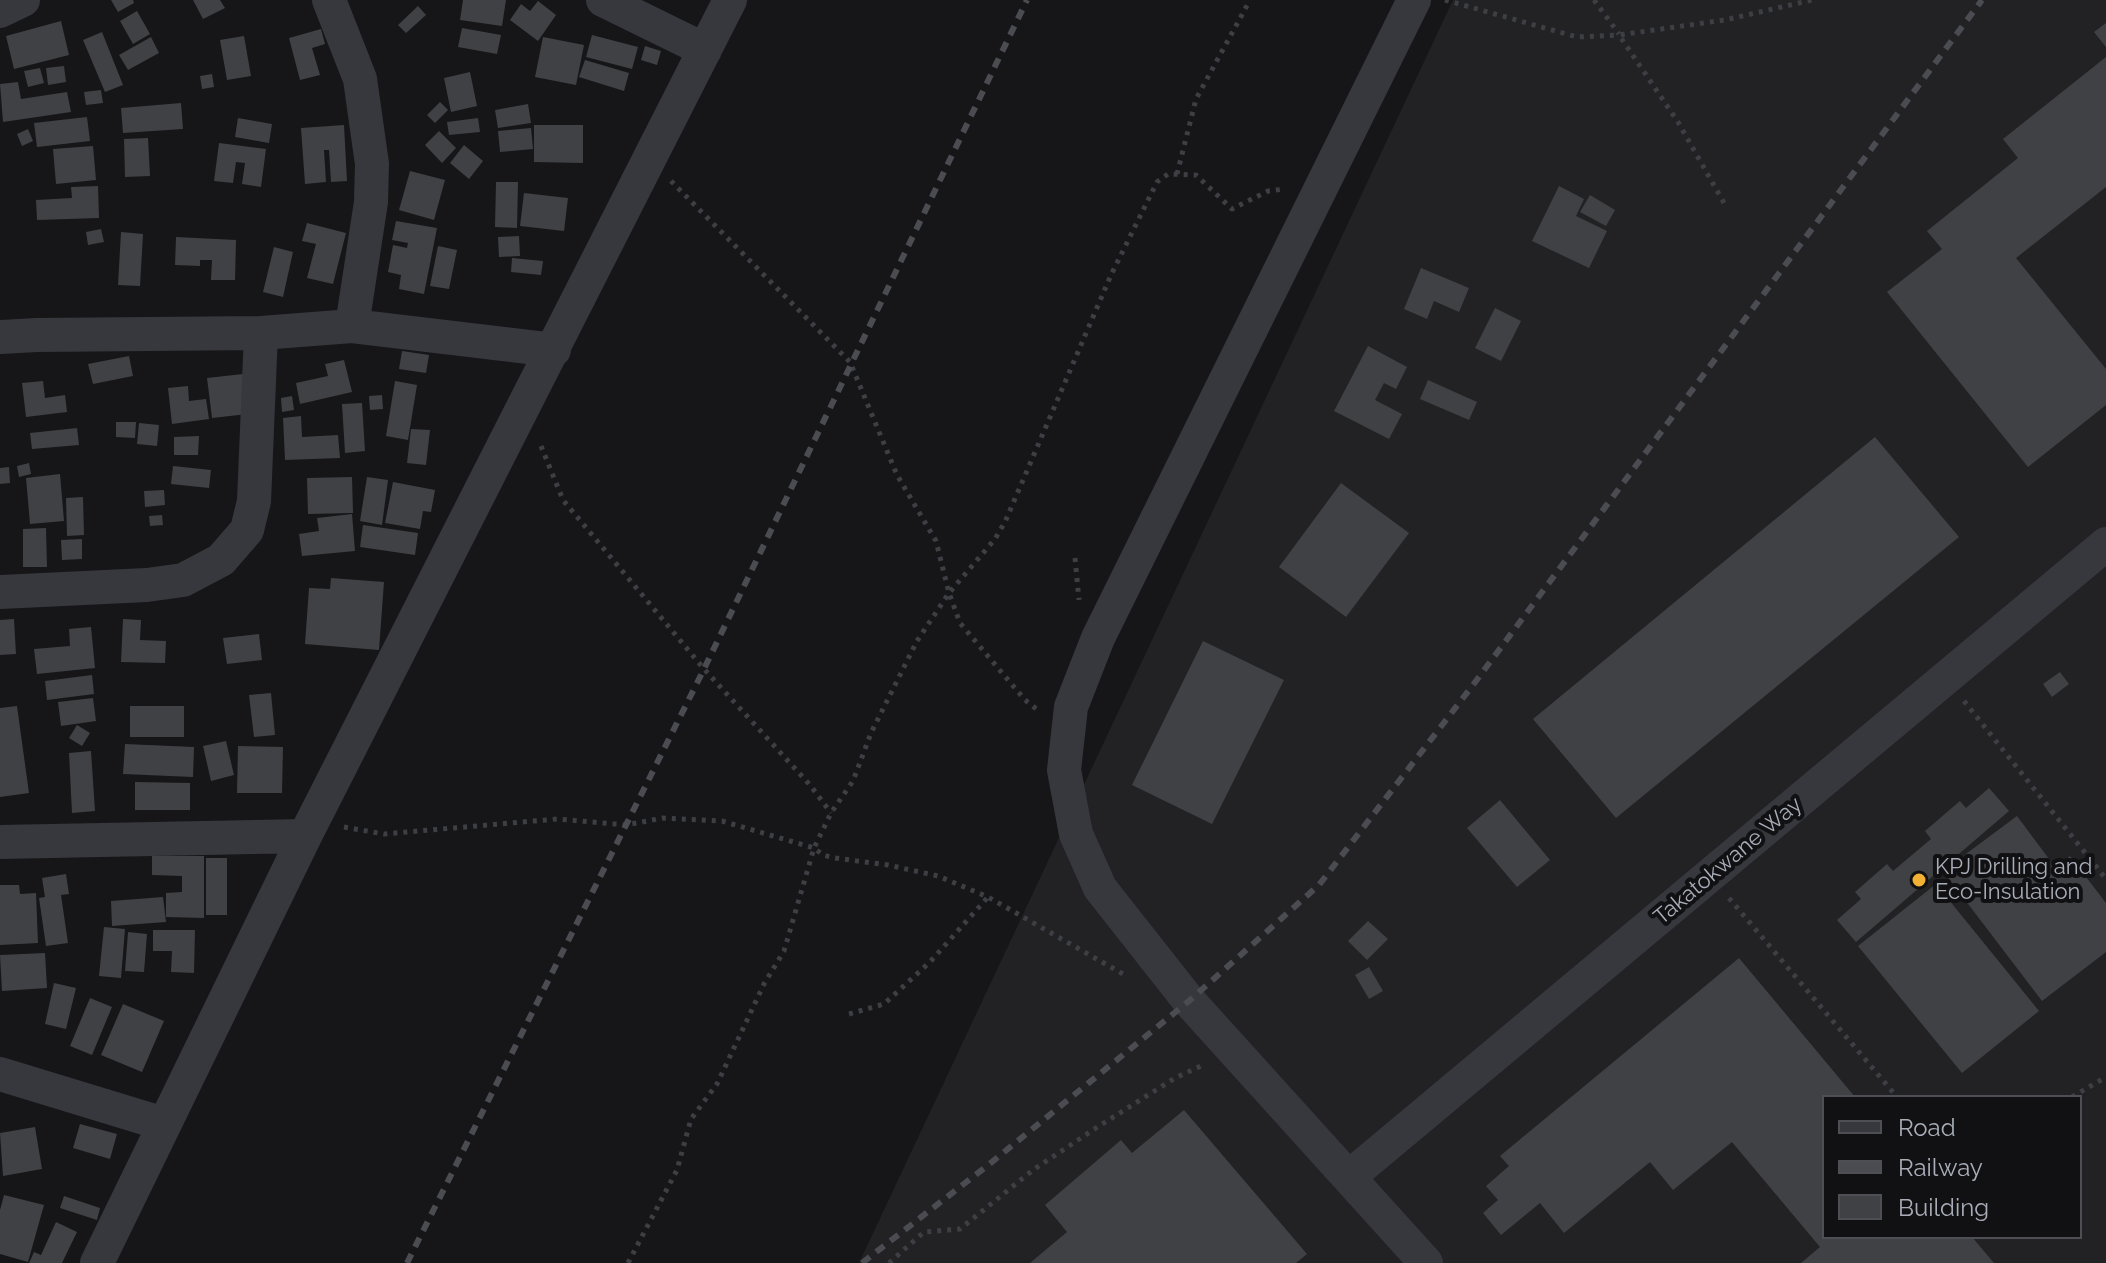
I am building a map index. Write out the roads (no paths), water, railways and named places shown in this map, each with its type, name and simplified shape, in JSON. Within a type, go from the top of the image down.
[{"type":"street","points":[[0,11],[23,0]]},
{"type":"street","points":[[329,0],[360,79],[372,164],[371,202],[352,326]]},
{"type":"street","points":[[603,0],[705,50]]},
{"type":"street","points":[[97,1263],[305,836],[730,0]]},
{"type":"street","points":[[1414,0],[1098,638],[1071,707],[1064,770],[1076,834],[1100,888],[1171,979],[1426,1263]]},
{"type":"street","points":[[0,337],[261,333],[352,326],[554,350]]},
{"type":"street","points":[[0,592],[147,585],[183,580],[221,560],[247,530],[254,501],[261,333]]},
{"type":"street","name":"Takatokwane Way","points":[[1349,1177],[2106,544]]},
{"type":"street","points":[[0,842],[305,836]]},
{"type":"street","points":[[0,1074],[164,1124]]},
{"type":"railway","points":[[407,1263],[704,669],[1027,0]]},
{"type":"railway","points":[[862,1263],[987,1166],[1189,1001],[1319,885],[1476,681],[1982,0]]},
{"type":"place","name":"KPJ Drilling and Eco-Insulation","points":[[1919,880]]}]
